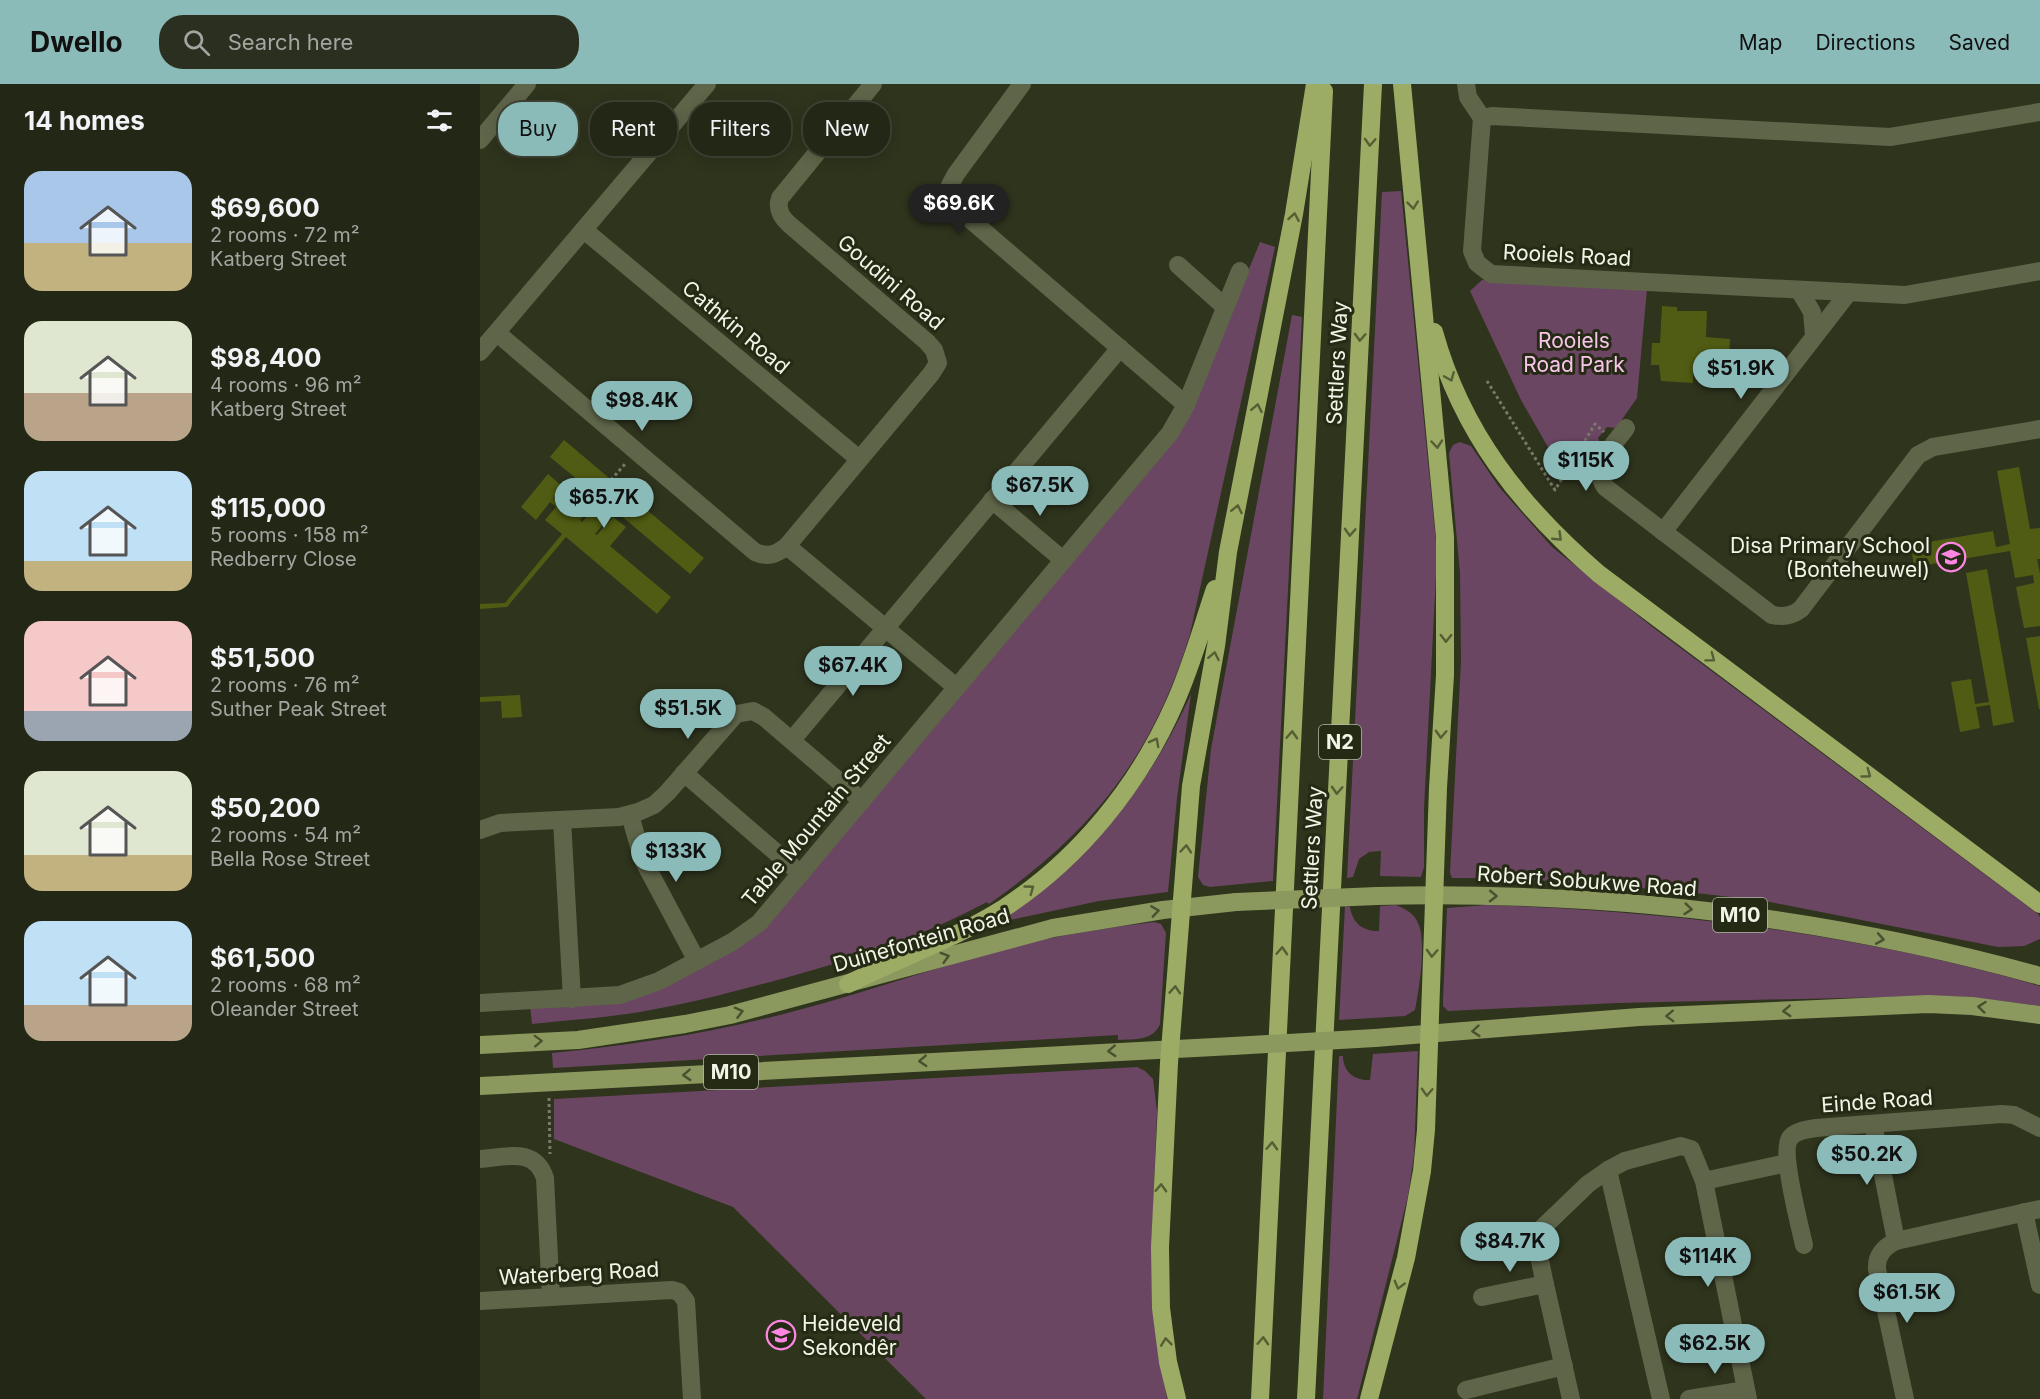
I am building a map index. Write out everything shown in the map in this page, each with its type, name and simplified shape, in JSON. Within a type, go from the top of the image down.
[{"type":"highway","points":[[1177,1399],[1168,1362],[1161,1308],[1160,1247],[1171,1048],[1191,786],[1216,646],[1228,552],[1290,238],[1315,84]]},
{"type":"highway","name":"Settlers Way","points":[[1260,1399],[1324,84]]},
{"type":"highway","name":"Settlers Way","points":[[1306,1399],[1373,84]]},
{"type":"highway","points":[[1369,1399],[1415,1216],[1426,1130],[1428,1034],[1445,675],[1445,537],[1402,84]]},
{"type":"highway","points":[[1420,281],[1440,352],[1469,420],[1503,474],[1545,525],[1599,574],[2040,904]]},
{"type":"highway","points":[[848,984],[962,931],[1005,907],[1051,873],[1087,840],[1119,799],[1149,753],[1175,705],[1228,552]]},
{"type":"main road","name":"Robert Sobukwe Road","points":[[1377,896],[1562,898],[1750,916],[1897,942],[2040,976]]},
{"type":"main road","name":"Duinefontein Road","points":[[480,1045],[578,1040],[685,1024],[848,984],[1031,933],[1091,921],[1181,907],[1236,902],[1377,896]]},
{"type":"main road","name":"M10","points":[[480,1086],[1375,1038],[1639,1017],[1928,1004],[1972,1006],[2040,1015]]},
{"type":"street","points":[[480,140],[527,84]]},
{"type":"street","points":[[480,352],[707,84]]},
{"type":"street","name":"Goudini Road","points":[[787,546],[938,363],[937,357],[927,342],[780,214],[778,203],[780,198],[873,84]]},
{"type":"street","points":[[1022,84],[956,174],[950,185],[951,203],[1186,405]]},
{"type":"street","points":[[1466,84],[1468,96],[1482,118],[1492,116],[1890,137],[2040,112]]},
{"type":"street","name":"Rooiels Road","points":[[1482,118],[1472,251],[1477,263],[1491,274],[1905,296],[2040,271]]},
{"type":"street","name":"Cathkin Road","points":[[584,230],[859,459]]},
{"type":"street","points":[[1178,265],[1225,307]]},
{"type":"street","name":"Table Mountain Street","points":[[480,999],[572,999],[620,995],[658,981],[697,961],[759,923],[1170,433],[1186,405],[1240,272]]},
{"type":"street","points":[[1800,290],[1812,312],[1814,335]]},
{"type":"street","points":[[1663,532],[1849,292]]},
{"type":"street","points":[[497,333],[755,552],[761,555],[772,555],[787,546],[956,687]]},
{"type":"street","points":[[792,740],[887,630],[992,500],[1120,348]]},
{"type":"street","points":[[1621,435],[1600,465],[1598,472],[1605,487],[1772,615],[1791,616],[1806,603],[1918,455],[1933,447],[2040,429]]},
{"type":"street","points":[[992,500],[1063,560]]},
{"type":"street","points":[[480,830],[500,823],[630,815],[654,805],[731,718],[742,711],[759,713],[862,801]]},
{"type":"street","points":[[684,773],[801,874]]},
{"type":"street","points":[[630,815],[643,860],[697,961]]},
{"type":"street","points":[[562,820],[572,999]]},
{"type":"street","name":"Einde Road","points":[[1787,1162],[1786,1148],[1790,1138],[1816,1128],[2002,1114],[2014,1115],[2040,1128]]},
{"type":"street","points":[[1874,1124],[1896,1241]]},
{"type":"street","points":[[1571,1399],[1536,1241],[1537,1233],[1588,1184],[1608,1170],[1625,1161],[1682,1146],[1691,1149],[1704,1181],[1747,1394],[1689,1399]]},
{"type":"street","points":[[480,1159],[525,1157],[534,1159],[540,1165],[545,1178],[551,1297]]},
{"type":"street","points":[[1704,1181],[1787,1162],[1804,1245]]},
{"type":"street","points":[[1608,1170],[1661,1399]]},
{"type":"street","points":[[1905,1399],[1877,1269],[1881,1253],[1887,1245],[1896,1241],[2032,1211],[2040,1285]]},
{"type":"street","points":[[1482,1297],[1545,1284]]},
{"type":"street","name":"Waterberg Road","points":[[480,1300],[672,1290],[679,1292],[686,1301],[692,1399]]},
{"type":"street","points":[[1466,1390],[1564,1366]]},
{"type":"path","points":[[1487,381],[1556,490],[1595,424],[1621,435]]},
{"type":"path","points":[[611,480],[636,451]]},
{"type":"path","points":[[547,1157],[551,1152],[549,1097]]},
{"type":"green space","points":[[1401,191],[1436,542],[1424,809],[1424,867],[1421,877],[1380,876],[1381,851],[1369,852],[1359,859],[1353,877],[1347,878],[1382,192]]},
{"type":"green space","points":[[1260,242],[1275,247],[1190,634],[1175,678],[1157,718],[1137,754],[1114,788],[1088,819],[1059,849],[989,904],[987,902],[945,923],[902,940],[813,970],[749,988],[662,1008],[532,1024],[530,1006],[604,1003],[725,954],[1179,435]]},
{"type":"green space","name":"Rooiels Road Park","points":[[1482,280],[1647,289],[1637,398],[1616,428],[1607,427],[1598,438],[1602,447],[1578,481],[1556,461],[1521,400],[1470,291]]},
{"type":"green space","points":[[1292,315],[1302,317],[1273,881],[1210,887],[1203,885],[1198,877],[1211,749]]},
{"type":"green space","points":[[1460,442],[1471,446],[1499,487],[1552,547],[1655,629],[2038,914],[2040,939],[2024,946],[1998,947],[1765,901],[1679,891],[1510,878],[1452,878],[1450,873],[1461,661],[1460,573],[1449,453],[1453,445]]},
{"type":"green space","points":[[1191,694],[1177,798],[1168,892],[1099,901],[1010,920],[1008,915],[1066,870],[1115,818],[1157,759]]},
{"type":"green space","points":[[1396,905],[1414,917],[1421,931],[1421,966],[1415,1010],[1405,1016],[1339,1020],[1345,906],[1350,907],[1353,917],[1363,928],[1379,931],[1380,906]]},
{"type":"green space","points":[[1486,905],[1626,913],[1766,928],[1835,939],[1904,952],[2040,986],[2040,1006],[1969,997],[1931,996],[1617,1003],[1448,1011],[1443,1006],[1447,908]]},
{"type":"green space","points":[[1154,922],[1161,924],[1166,933],[1160,1024],[1153,1034],[1143,1038],[1118,1040],[1118,1035],[553,1068],[552,1053],[616,1046],[743,1024],[831,1001],[1007,948],[1080,933]]},
{"type":"green space","points":[[1418,1051],[1414,1155],[1408,1196],[1357,1399],[1323,1399],[1339,1056],[1343,1056],[1350,1074],[1359,1079],[1370,1080],[1373,1054]]},
{"type":"green space","points":[[1137,1067],[1153,1079],[1157,1111],[1152,1237],[1159,1351],[1167,1399],[926,1399],[733,1207],[554,1139],[554,1099]]},
{"type":"building","points":[[1662,306],[1677,307],[1677,311],[1707,311],[1706,337],[1730,339],[1728,377],[1693,375],[1693,383],[1661,381],[1659,365],[1651,365],[1652,343],[1660,343]]},
{"type":"building","points":[[564,440],[704,558],[690,574],[599,497],[580,520],[582,522],[598,504],[611,515],[595,534],[597,535],[613,517],[626,527],[610,546],[671,597],[657,614],[566,537],[507,607],[480,609],[480,604],[505,603],[562,534],[545,520],[556,507],[550,502],[536,520],[521,507],[548,474],[563,487],[553,498],[576,517],[595,494],[550,457]]},
{"type":"building","points":[[2019,467],[2030,529],[2040,528],[2040,559],[2037,559],[2040,574],[2040,626],[2024,628],[2016,587],[2034,583],[2033,575],[2015,578],[2010,551],[1914,567],[1911,545],[1993,531],[1996,547],[2010,544],[1997,471]]},
{"type":"building","points":[[1987,569],[2014,722],[1993,726],[1990,705],[1976,707],[1980,728],[1960,732],[1951,682],[1971,679],[1975,704],[1989,702],[1966,573]]},
{"type":"building","points":[[2040,636],[2040,709],[2039,709],[2026,638]]},
{"type":"building","points":[[520,695],[522,717],[502,718],[501,701],[480,702],[480,697]]},
{"type":"place","name":"Disa Primary School (Bonteheuwel)","points":[[1951,557]]},
{"type":"place","name":"Heideveld Sekondêr","points":[[781,1335]]}]
